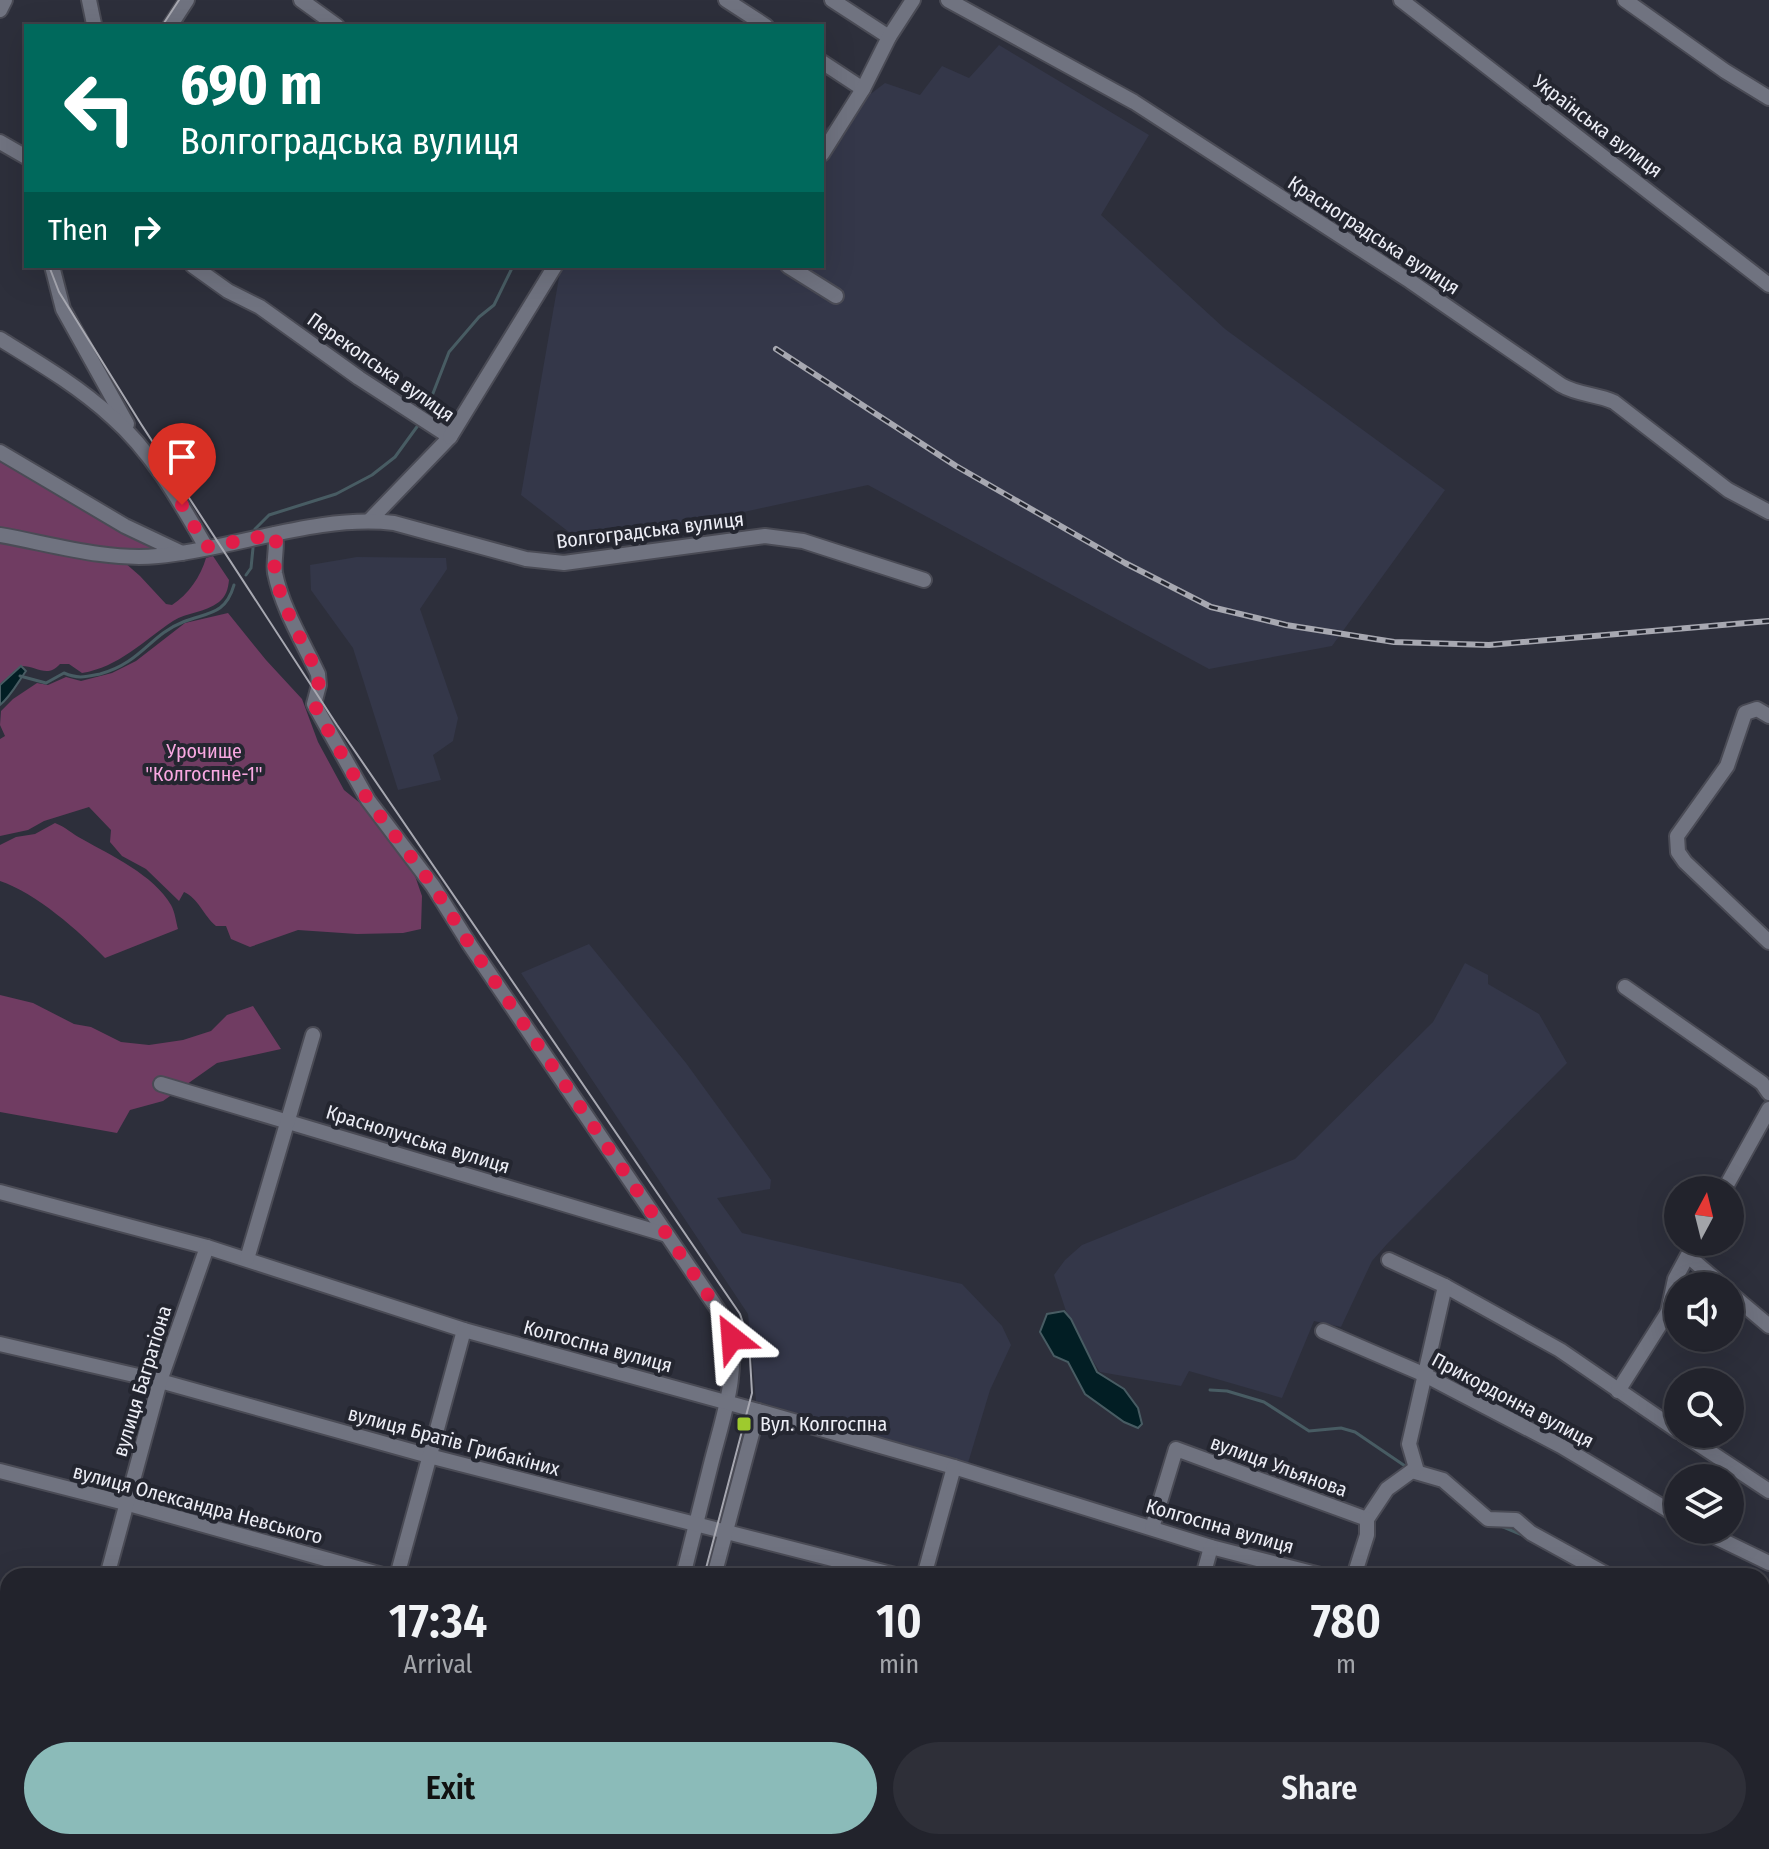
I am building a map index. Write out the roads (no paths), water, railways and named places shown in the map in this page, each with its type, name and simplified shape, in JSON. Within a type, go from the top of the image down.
[{"type":"street","points":[[0,10],[5,0]]},
{"type":"street","points":[[89,0],[94,24]]},
{"type":"street","points":[[168,0],[184,4],[171,24]]},
{"type":"street","points":[[301,0],[334,24]]},
{"type":"street","points":[[726,0],[763,24]]},
{"type":"street","points":[[832,0],[889,37]]},
{"type":"street","points":[[824,151],[913,0]]},
{"type":"street","name":"Красноградська вулиця","points":[[948,0],[1134,102],[1410,281],[1561,385],[1575,393],[1614,402],[1728,490],[1769,512]]},
{"type":"street","name":"Українська вулиця","points":[[1401,0],[1769,285]]},
{"type":"street","points":[[1625,0],[1725,71],[1769,98]]},
{"type":"street","points":[[824,63],[863,89]]},
{"type":"street","points":[[0,142],[24,156]]},
{"type":"street","points":[[53,268],[63,309],[139,445],[182,505],[206,547]]},
{"type":"street","name":"Перекопська вулиця","points":[[196,268],[228,291],[260,307],[359,378],[450,437],[369,521]]},
{"type":"street","points":[[450,437],[554,268]]},
{"type":"street","points":[[791,268],[836,296]]},
{"type":"street","points":[[0,339],[62,378],[112,417],[139,445]]},
{"type":"street","points":[[0,452],[125,526],[182,553]]},
{"type":"street","name":"Волгоградська вулиця","points":[[0,535],[137,557],[182,553],[275,534],[369,521],[394,523],[526,559],[564,563],[765,536],[803,541],[924,580]]},
{"type":"street","points":[[275,534],[274,567],[284,603],[318,674],[319,685],[314,698],[317,711],[368,800],[433,886],[664,1234],[727,1323],[732,1338],[727,1402],[685,1568]]},
{"type":"street","points":[[1769,716],[1757,709],[1745,713],[1727,766],[1677,836],[1678,852],[1685,862],[1769,942]]},
{"type":"street","points":[[1625,987],[1767,1084]]},
{"type":"street","points":[[247,1259],[313,1035]]},
{"type":"street","name":"Краснолучська вулиця","points":[[161,1084],[664,1234]]},
{"type":"street","points":[[1732,1176],[1769,1109]]},
{"type":"street","name":"Колгоспна вулиця","points":[[0,1192],[207,1247],[464,1330],[954,1467],[1211,1547],[1293,1568]]},
{"type":"street","name":"вулиця Багратіона","points":[[109,1568],[160,1381],[207,1247]]},
{"type":"street","points":[[1618,1391],[1668,1312],[1675,1279],[1688,1256],[1707,1272]]},
{"type":"street","points":[[1389,1260],[1445,1286],[1560,1350],[1664,1421]]},
{"type":"street","points":[[1357,1568],[1367,1535],[1367,1519],[1387,1489],[1416,1468],[1409,1444],[1445,1286]]},
{"type":"street","points":[[1744,1305],[1769,1326]]},
{"type":"street","points":[[399,1568],[464,1330]]},
{"type":"street","name":"Прикордонна вулиця","points":[[1323,1331],[1423,1374],[1561,1446],[1664,1508]]},
{"type":"street","name":"вулиця Братів Грибакіних","points":[[0,1344],[160,1381],[429,1456],[868,1568]]},
{"type":"street","points":[[716,1568],[758,1411]]},
{"type":"street","points":[[1704,1448],[1769,1491]]},
{"type":"street","name":"вулиця Ульянова","points":[[1152,1528],[1176,1449],[1367,1519]]},
{"type":"street","points":[[926,1568],[954,1467]]},
{"type":"street","name":"вулиця Олександра Невського","points":[[0,1471],[357,1568]]},
{"type":"street","points":[[1412,1471],[1443,1480],[1488,1519],[1516,1520],[1531,1533],[1594,1568]]},
{"type":"street","points":[[1730,1544],[1769,1563]]},
{"type":"street","points":[[1205,1568],[1211,1547]]},
{"type":"waterway","points":[[425,414],[449,352],[479,317],[494,305],[512,268]]},
{"type":"waterway","points":[[255,529],[269,515],[336,494],[372,475],[395,457],[419,424]]},
{"type":"waterway","points":[[246,575],[251,568],[253,548]]},
{"type":"waterway","points":[[20,676],[46,683],[64,673],[86,677],[114,669],[172,628],[220,608],[234,585]]},
{"type":"waterway","points":[[1210,1390],[1227,1391],[1264,1402],[1309,1431],[1341,1428],[1355,1432],[1408,1468]]},
{"type":"waterway","points":[[1501,1526],[1527,1537]]},
{"type":"tram line","points":[[163,24],[179,0]]},
{"type":"tram line","points":[[50,268],[59,292],[141,424],[337,725],[740,1314],[749,1341],[752,1393],[706,1568]]},
{"type":"railway","points":[[776,349],[956,466],[1125,563],[1211,607],[1286,625],[1394,642],[1489,645],[1769,621]]},
{"type":"place","name":"Вул. Колгоспна","points":[[744,1424]]},
{"type":"park label","name":"Урочище \"Колгоспне-1\"","points":[[204,762]]}]
